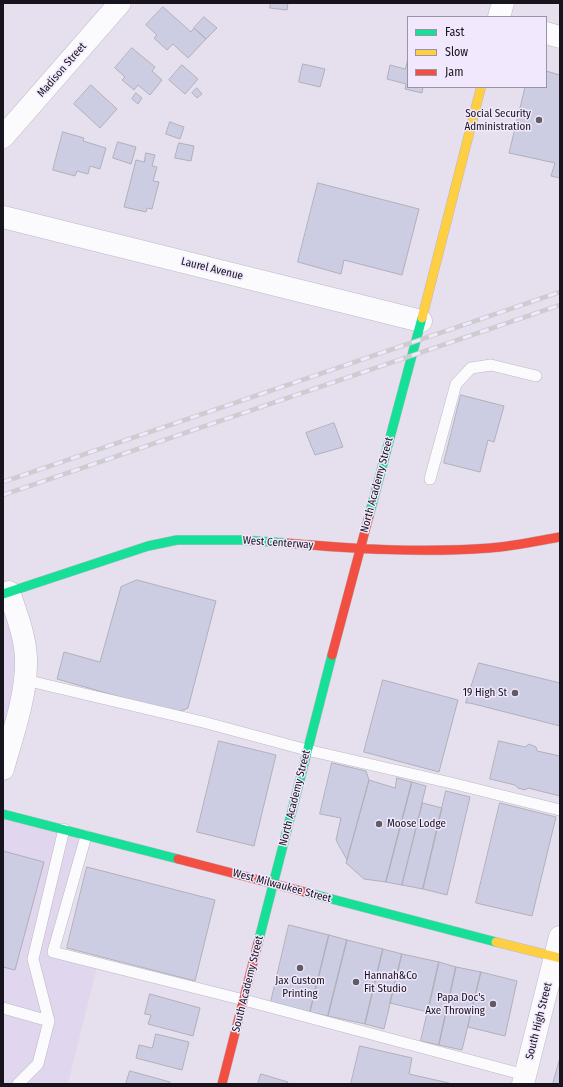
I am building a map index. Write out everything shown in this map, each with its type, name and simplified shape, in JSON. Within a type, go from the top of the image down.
[{"type":"main road","name":"North Academy Street","points":[[273,883],[481,88]]},
{"type":"main road","name":"West Centerway","points":[[6,593],[148,546],[177,540],[242,540],[360,549],[446,550],[492,548],[560,537]]},
{"type":"main road","name":"West Milwaukee Street","points":[[3,814],[273,883],[558,951]]},
{"type":"main road","name":"South Academy Street","points":[[222,1084],[273,883]]},
{"type":"street","name":"Madison Street","points":[[3,137],[120,3]]},
{"type":"street","points":[[500,16],[503,3]]},
{"type":"street","points":[[547,33],[560,37]]},
{"type":"street","name":"Laurel Avenue","points":[[3,218],[421,321]]},
{"type":"street","points":[[3,769],[21,702],[25,680],[26,657],[23,636],[6,593]]},
{"type":"street","name":"South High Street","points":[[524,1080],[558,951]]},
{"type":"lane","points":[[430,479],[456,384],[472,368],[491,365],[536,376]]},
{"type":"lane","points":[[25,680],[203,722],[307,750],[560,810]]},
{"type":"lane","points":[[18,1084],[38,1064],[49,1021],[33,959],[64,829]]},
{"type":"lane","points":[[86,836],[53,952],[244,1000],[524,1080]]},
{"type":"lane","points":[[3,1008],[49,1021]]},
{"type":"shaded area","points":[[3,594],[23,636],[3,769]]},
{"type":"shaded area","points":[[3,814],[86,836],[53,952],[98,963],[68,1084],[3,1084]]},
{"type":"building","points":[[271,3],[288,3],[287,10],[270,8]]},
{"type":"building","points":[[163,7],[191,32],[194,28],[206,39],[188,58],[173,44],[167,50],[154,38],[157,35],[146,25]]},
{"type":"building","points":[[204,17],[217,28],[206,39],[194,28]]},
{"type":"building","points":[[132,48],[155,67],[152,71],[162,80],[150,95],[138,85],[134,90],[122,80],[125,77],[115,68]]},
{"type":"building","points":[[407,62],[407,88],[423,88],[422,93],[405,89],[406,84],[387,79],[390,65],[405,69]]},
{"type":"building","points":[[303,64],[325,69],[320,87],[299,82]]},
{"type":"building","points":[[182,65],[198,79],[185,94],[169,80]]},
{"type":"building","name":"Social Security Administration","points":[[547,71],[560,75],[560,178],[551,176],[555,163],[509,153],[525,88],[547,88]]},
{"type":"building","points":[[91,85],[117,109],[100,128],[74,104]]},
{"type":"building","points":[[197,88],[202,94],[197,98],[192,93]]},
{"type":"building","points":[[136,93],[142,98],[138,104],[132,99]]},
{"type":"building","points":[[170,122],[184,127],[180,139],[166,134]]},
{"type":"building","points":[[63,132],[84,138],[83,141],[106,148],[100,169],[90,166],[88,174],[77,171],[75,176],[53,170]]},
{"type":"building","points":[[118,142],[136,147],[131,164],[113,158]]},
{"type":"building","points":[[179,143],[194,146],[191,161],[175,158]]},
{"type":"building","points":[[146,153],[155,155],[152,166],[157,167],[153,181],[159,182],[152,209],[147,208],[146,212],[124,207],[136,160],[144,162]]},
{"type":"building","points":[[318,183],[419,209],[402,275],[344,260],[341,274],[298,262]]},
{"type":"building","points":[[461,395],[504,406],[494,442],[488,440],[480,472],[444,463]]},
{"type":"building","points":[[334,423],[343,447],[315,455],[306,433]]},
{"type":"building","points":[[137,580],[216,601],[188,708],[176,713],[57,679],[64,652],[100,662],[121,587]]},
{"type":"building","name":"19 High St","points":[[479,663],[560,683],[560,726],[466,703]]},
{"type":"building","points":[[383,680],[458,700],[439,772],[364,752]]},
{"type":"building","points":[[219,741],[276,755],[254,846],[197,832]]},
{"type":"building","points":[[499,741],[525,747],[529,744],[536,747],[537,751],[560,756],[560,796],[528,788],[525,790],[518,788],[515,785],[490,779]]},
{"type":"building","points":[[332,763],[366,771],[369,780],[347,860],[336,840],[341,818],[320,814]]},
{"type":"building","name":"Moose Lodge","points":[[397,778],[412,782],[386,882],[364,879],[346,863],[369,780],[395,788]]},
{"type":"building","points":[[412,782],[426,786],[402,885],[386,882]]},
{"type":"building","points":[[446,791],[470,797],[447,895],[423,889]]},
{"type":"building","points":[[423,803],[442,808],[423,889],[402,885]]},
{"type":"building","points":[[500,803],[556,817],[532,916],[476,903]]},
{"type":"building","points":[[3,851],[44,862],[15,970],[3,967]]},
{"type":"building","points":[[87,867],[215,900],[195,981],[67,948]]},
{"type":"building","name":"Jax Custom Printing","points":[[289,925],[329,935],[310,1012],[271,1002]]},
{"type":"building","points":[[329,935],[347,940],[328,1016],[310,1012]]},
{"type":"building","name":"Hannah&Co Fit Studio","points":[[347,940],[383,949],[365,1024],[328,1016]]},
{"type":"building","points":[[383,949],[402,954],[384,1029],[365,1024]]},
{"type":"building","points":[[402,954],[439,962],[428,1012],[390,1003]]},
{"type":"building","points":[[439,962],[456,967],[439,1045],[421,1041]]},
{"type":"building","points":[[456,967],[481,972],[462,1050],[439,1045]]},
{"type":"building","name":"Papa Doc's Axe Throwing","points":[[481,972],[517,981],[505,1036],[468,1027]]},
{"type":"building","points":[[150,994],[200,1008],[193,1036],[148,1024],[151,1015],[145,1014]]},
{"type":"building","points":[[156,1034],[189,1042],[182,1070],[136,1058],[139,1045],[152,1048]]},
{"type":"building","points":[[360,1046],[412,1058],[409,1074],[449,1084],[351,1084]]},
{"type":"building","points":[[560,1058],[560,1084],[553,1084]]},
{"type":"building","points":[[130,1071],[170,1082],[170,1084],[126,1084]]},
{"type":"building","points":[[261,1074],[288,1082],[287,1084],[258,1084]]},
{"type":"railway","points":[[3,482],[560,292]]},
{"type":"railway","points":[[3,495],[560,305]]},
{"type":"traffic: fast","points":[[369,516],[422,318]]},
{"type":"traffic: fast","points":[[3,594],[148,546],[177,540],[242,540],[286,543]]},
{"type":"traffic: fast","points":[[258,943],[332,655]]},
{"type":"traffic: fast","points":[[3,814],[178,859]]},
{"type":"traffic: fast","points":[[305,892],[496,942]]},
{"type":"traffic: slow","points":[[422,318],[481,88]]},
{"type":"traffic: slow","points":[[496,942],[560,958]]},
{"type":"traffic: jam","points":[[332,655],[369,516]]},
{"type":"traffic: jam","points":[[286,543],[362,549],[439,550],[499,547],[560,537]]},
{"type":"traffic: jam","points":[[178,859],[305,892]]},
{"type":"traffic: jam","points":[[222,1084],[258,943]]},
{"type":"place","name":"Social Security Administration","points":[[539,120]]},
{"type":"place","name":"19 High St","points":[[515,693]]},
{"type":"place","name":"Moose Lodge","points":[[379,824]]},
{"type":"place","name":"Jax Custom Printing","points":[[300,968]]},
{"type":"place","name":"Hannah&Co Fit Studio","points":[[356,982]]},
{"type":"place","name":"Papa Doc's Axe Throwing","points":[[493,1004]]}]
